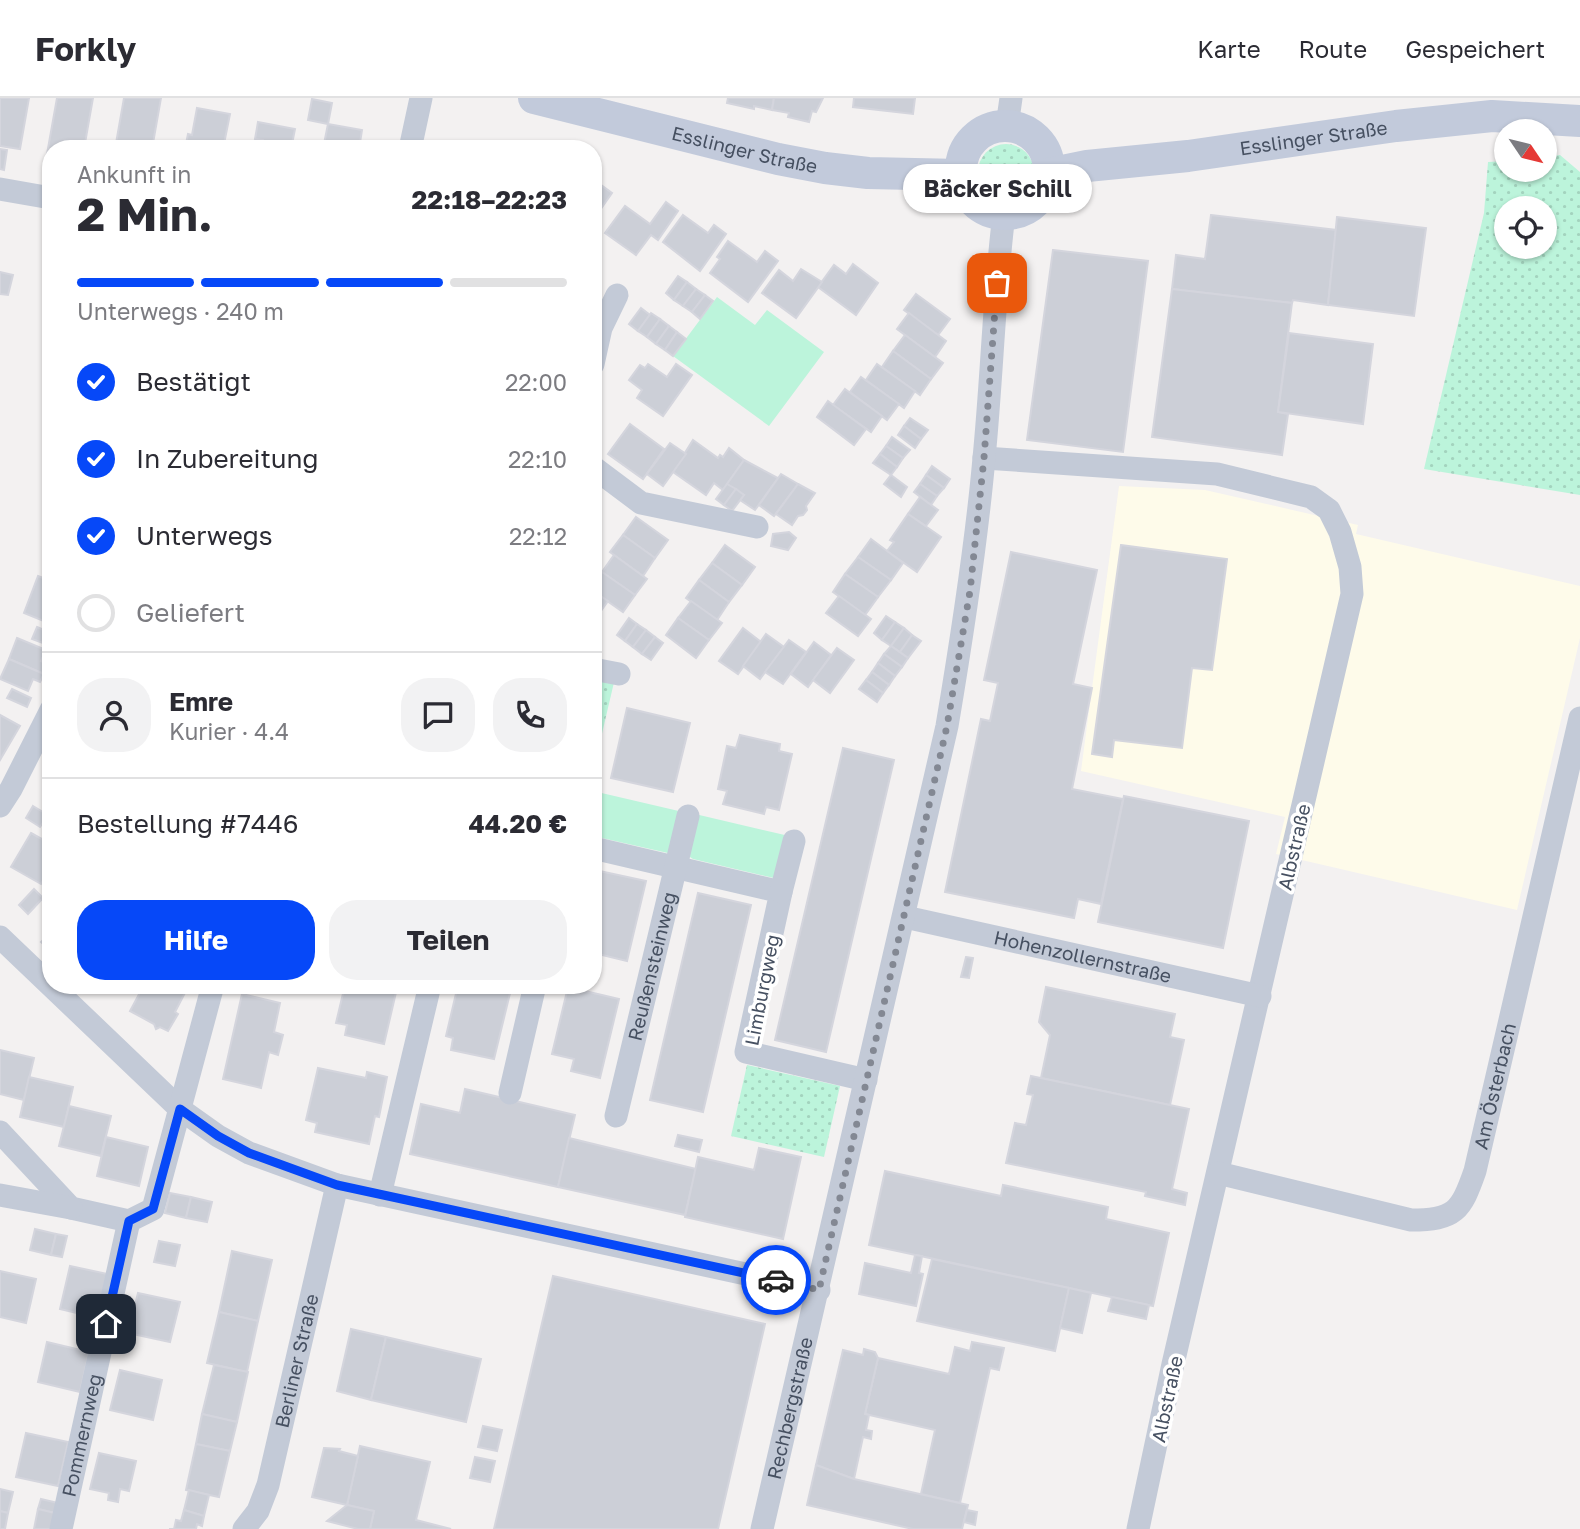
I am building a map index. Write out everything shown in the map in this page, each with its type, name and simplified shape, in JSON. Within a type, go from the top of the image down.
[{"type":"main road","name":"Esslinger Straße","points":[[534,98],[778,159],[825,168],[868,173],[961,176]]},
{"type":"main road","points":[[1009,112],[1038,141],[1048,160],[1048,174],[1045,188],[1034,203],[1018,212],[1004,214],[979,206],[966,191],[961,176],[963,157],[973,140],[1009,112]]},
{"type":"main road","name":"Esslinger Straße","points":[[1048,174],[1087,166],[1188,156],[1396,125],[1492,116],[1580,121]]},
{"type":"street","points":[[412,140],[421,98]]},
{"type":"street","points":[[0,189],[42,196]]},
{"type":"street","name":"Rechbergstraße","points":[[762,1529],[947,726],[970,591],[1004,214]]},
{"type":"street","points":[[602,326],[617,295]]},
{"type":"street","name":"Albstraße","points":[[984,458],[1217,474],[1311,497],[1329,510],[1340,532],[1352,594],[1138,1529]]},
{"type":"street","points":[[602,474],[641,503],[757,527]]},
{"type":"street","points":[[602,671],[619,674]]},
{"type":"street","name":"Am Österbach","points":[[1218,1173],[1411,1220],[1436,1220],[1454,1213],[1466,1197],[1475,1171],[1580,718]]},
{"type":"street","points":[[0,806],[42,728]]},
{"type":"street","name":"Reußensteinweg","points":[[616,1116],[688,816]]},
{"type":"street","name":"Limburgweg","points":[[794,841],[746,1052],[866,1080]]},
{"type":"street","points":[[602,850],[781,892]]},
{"type":"street","name":"Hohenzollernstraße","points":[[905,917],[1260,996]]},
{"type":"street","points":[[0,937],[42,977]]},
{"type":"street","points":[[60,994],[180,1109],[218,1136],[249,1153],[337,1185],[819,1290]]},
{"type":"street","points":[[0,1195],[129,1221],[153,1209],[210,994]]},
{"type":"street","points":[[380,1195],[428,994]]},
{"type":"street","points":[[510,1093],[533,994]]},
{"type":"street","points":[[0,1132],[71,1208]]},
{"type":"street","name":"Berliner Straße","points":[[244,1529],[258,1511],[268,1485],[337,1185]]},
{"type":"street","name":"Pommernweg","points":[[61,1529],[129,1221]]},
{"type":"shaded area","points":[[1119,486],[1205,490],[1358,525],[1356,534],[1580,586],[1580,638],[1517,910],[1276,854],[1285,817],[1081,771]]},
{"type":"green space","points":[[1006,144],[1017,146],[1026,152],[1032,161],[1032,183],[1026,192],[1017,198],[1006,200],[995,198],[986,192],[980,183],[978,172],[980,161],[986,152],[995,146]]},
{"type":"green space","points":[[1560,155],[1580,172],[1580,495],[1424,469],[1484,213],[1488,162],[1494,162],[1494,182],[1558,182]]},
{"type":"green space","points":[[717,297],[755,325],[767,310],[824,352],[769,426],[673,356]]},
{"type":"green space","points":[[602,676],[615,678],[602,734]]},
{"type":"green space","points":[[602,793],[683,812],[668,853],[602,838]]},
{"type":"green space","points":[[695,814],[789,836],[774,878],[693,859],[687,855]]},
{"type":"green space","points":[[747,1065],[840,1086],[824,1157],[731,1136]]},
{"type":"building","points":[[0,98],[29,98],[20,149],[0,146]]},
{"type":"building","points":[[57,98],[93,98],[86,140],[50,140]]},
{"type":"building","points":[[124,98],[161,98],[154,140],[117,140]]},
{"type":"building","points":[[728,98],[774,98],[772,110],[727,103]]},
{"type":"building","points":[[774,98],[823,98],[816,112],[812,111],[809,122],[788,117],[789,113],[772,110]]},
{"type":"building","points":[[854,98],[915,98],[913,114],[853,107]]},
{"type":"building","points":[[312,99],[332,103],[328,124],[308,120]]},
{"type":"building","points":[[197,108],[230,114],[225,140],[187,140],[188,134],[192,135]]},
{"type":"building","points":[[258,122],[295,129],[293,140],[255,139]]},
{"type":"building","points":[[328,124],[362,130],[360,140],[325,140]]},
{"type":"building","points":[[0,149],[7,150],[4,170],[0,169]]},
{"type":"building","points":[[602,186],[612,193],[602,207]]},
{"type":"building","points":[[666,202],[678,211],[658,240],[651,235],[636,255],[605,233],[625,206],[650,224]]},
{"type":"building","points":[[683,215],[708,233],[714,225],[726,234],[700,271],[663,242]]},
{"type":"building","points":[[1211,215],[1336,230],[1328,305],[1172,289],[1176,255],[1205,259]]},
{"type":"building","points":[[1337,217],[1426,228],[1414,316],[1328,305]]},
{"type":"building","points":[[728,241],[757,262],[765,251],[778,261],[748,302],[710,273]]},
{"type":"building","points":[[1053,250],[1148,261],[1123,452],[1027,440]]},
{"type":"building","points":[[853,264],[878,283],[856,315],[818,287],[834,265],[846,274]]},
{"type":"building","points":[[801,269],[822,282],[796,318],[762,293],[779,270],[793,281]]},
{"type":"building","points":[[0,272],[13,275],[8,295],[0,294]]},
{"type":"building","points":[[678,276],[687,282],[674,300],[666,293]]},
{"type":"building","points":[[687,282],[696,289],[683,306],[674,300]]},
{"type":"building","points":[[696,289],[705,295],[692,312],[683,306]]},
{"type":"building","points":[[1172,289],[1292,303],[1278,412],[1288,414],[1282,455],[1152,437]]},
{"type":"building","points":[[916,294],[950,319],[938,335],[904,310]]},
{"type":"building","points":[[705,295],[713,301],[700,319],[692,312]]},
{"type":"building","points":[[641,308],[650,315],[638,331],[629,324]]},
{"type":"building","points":[[651,313],[660,319],[647,337],[638,331]]},
{"type":"building","points":[[909,313],[946,341],[935,357],[897,329]]},
{"type":"building","points":[[660,319],[669,326],[656,344],[647,337]]},
{"type":"building","points":[[669,326],[677,332],[665,350],[656,344]]},
{"type":"building","points":[[677,332],[686,339],[673,356],[665,350]]},
{"type":"building","points":[[1289,333],[1373,344],[1363,424],[1278,412]]},
{"type":"building","points":[[905,335],[943,363],[931,379],[893,351]]},
{"type":"building","points":[[893,351],[931,379],[920,395],[882,367]]},
{"type":"building","points":[[648,364],[667,377],[676,364],[692,375],[663,416],[637,398],[642,390],[629,380],[640,365],[645,368]]},
{"type":"building","points":[[877,364],[915,391],[904,408],[866,380]]},
{"type":"building","points":[[861,377],[899,404],[887,420],[850,392]]},
{"type":"building","points":[[845,389],[882,416],[871,432],[833,405]]},
{"type":"building","points":[[828,401],[866,429],[854,445],[817,417]]},
{"type":"building","points":[[910,418],[928,430],[921,439],[904,426]]},
{"type":"building","points":[[630,424],[664,449],[643,479],[608,454]]},
{"type":"building","points":[[904,426],[921,439],[915,448],[898,435]]},
{"type":"building","points":[[892,437],[910,450],[903,458],[886,446]]},
{"type":"building","points":[[693,440],[718,458],[720,455],[723,457],[729,448],[744,460],[723,490],[714,483],[706,495],[673,472]]},
{"type":"building","points":[[670,443],[686,454],[663,486],[647,474]]},
{"type":"building","points":[[886,446],[903,458],[897,467],[880,454]]},
{"type":"building","points":[[880,454],[897,467],[891,475],[873,463]]},
{"type":"building","points":[[744,460],[778,478],[755,510],[740,500],[744,495],[727,484]]},
{"type":"building","points":[[932,466],[950,479],[944,488],[926,475]]},
{"type":"building","points":[[781,474],[798,484],[774,516],[759,505]]},
{"type":"building","points":[[891,475],[907,487],[901,497],[884,484]]},
{"type":"building","points":[[926,475],[944,488],[937,496],[920,484]]},
{"type":"building","points":[[727,484],[736,489],[724,505],[716,499]]},
{"type":"building","points":[[798,484],[815,493],[806,506],[807,510],[798,516],[792,525],[776,514]]},
{"type":"building","points":[[920,484],[937,496],[931,505],[914,492]]},
{"type":"building","points":[[736,489],[744,495],[732,511],[724,505]]},
{"type":"building","points":[[920,497],[938,510],[926,526],[908,514]]},
{"type":"building","points":[[908,514],[941,537],[917,572],[887,551],[894,542],[890,540]]},
{"type":"building","points":[[636,517],[668,540],[655,558],[623,535]]},
{"type":"building","points":[[789,532],[796,538],[788,550],[771,546],[773,534]]},
{"type":"building","points":[[623,535],[655,558],[643,576],[610,552]]},
{"type":"building","points":[[871,539],[903,563],[891,580],[858,557]]},
{"type":"building","points":[[725,545],[755,567],[742,585],[712,563]]},
{"type":"building","points":[[1121,545],[1227,559],[1212,670],[1192,668],[1182,748],[1114,740],[1112,757],[1092,754]]},
{"type":"building","points":[[1011,552],[1097,570],[1073,684],[1092,688],[1072,789],[1123,799],[1101,904],[1078,899],[1074,918],[945,892],[981,719],[990,721],[998,683],[984,680]]},
{"type":"building","points":[[614,555],[647,579],[635,595],[602,572]]},
{"type":"building","points":[[858,557],[891,580],[878,597],[845,574]]},
{"type":"building","points":[[712,563],[742,585],[729,602],[699,580]]},
{"type":"building","points":[[602,572],[635,595],[623,612],[602,597]]},
{"type":"building","points":[[845,574],[878,597],[865,615],[833,592]]},
{"type":"building","points":[[38,576],[42,578],[42,620],[24,613]]},
{"type":"building","points":[[699,580],[729,602],[717,620],[686,598]]},
{"type":"building","points":[[839,596],[871,619],[858,636],[826,613]]},
{"type":"building","points":[[602,597],[608,601],[602,610]]},
{"type":"building","points":[[691,601],[722,623],[709,640],[678,618]]},
{"type":"building","points":[[886,616],[895,622],[882,640],[874,633]]},
{"type":"building","points":[[629,618],[637,624],[625,641],[617,635]]},
{"type":"building","points":[[678,618],[709,640],[696,658],[666,635]]},
{"type":"building","points":[[895,622],[904,628],[891,646],[882,640]]},
{"type":"building","points":[[637,624],[646,630],[633,647],[625,641]]},
{"type":"building","points":[[37,627],[42,629],[42,643],[32,639]]},
{"type":"building","points":[[743,628],[761,642],[738,674],[719,661]]},
{"type":"building","points":[[904,628],[912,635],[900,652],[891,646]]},
{"type":"building","points":[[646,630],[655,637],[642,654],[633,647]]},
{"type":"building","points":[[766,634],[784,647],[760,679],[743,666]]},
{"type":"building","points":[[912,635],[921,641],[908,658],[900,652]]},
{"type":"building","points":[[655,637],[663,643],[651,660],[642,654]]},
{"type":"building","points":[[17,638],[42,648],[42,673],[9,659]]},
{"type":"building","points":[[789,640],[806,652],[783,684],[765,672]]},
{"type":"building","points":[[814,642],[831,655],[808,687],[791,674]]},
{"type":"building","points":[[891,646],[908,658],[902,667],[884,654]]},
{"type":"building","points":[[837,648],[854,660],[830,693],[813,680]]},
{"type":"building","points":[[884,654],[902,667],[895,676],[878,663]]},
{"type":"building","points":[[9,659],[42,673],[40,682],[33,679],[28,691],[0,679]]},
{"type":"building","points":[[878,663],[895,676],[889,685],[872,672]]},
{"type":"building","points":[[872,672],[889,685],[883,693],[866,680]]},
{"type":"building","points":[[866,680],[883,693],[877,702],[859,689]]},
{"type":"building","points":[[12,689],[31,698],[27,707],[7,698]]},
{"type":"building","points":[[627,708],[690,723],[673,792],[611,778]]},
{"type":"building","points":[[0,715],[20,726],[0,760]]},
{"type":"building","points":[[740,735],[780,744],[779,751],[792,754],[779,810],[766,807],[764,814],[723,804],[727,791],[718,789],[727,746],[736,748]]},
{"type":"building","points":[[843,748],[894,760],[826,1052],[775,1040]]},
{"type":"building","points":[[1124,796],[1249,821],[1223,948],[1098,922]]},
{"type":"building","points":[[33,806],[42,811],[40,827],[26,818]]},
{"type":"building","points":[[31,833],[42,839],[41,884],[11,867]]},
{"type":"building","points":[[602,872],[646,881],[627,961],[602,955]]},
{"type":"building","points":[[34,889],[42,897],[28,914],[19,905]]},
{"type":"building","points":[[698,893],[751,905],[703,1112],[650,1100]]},
{"type":"building","points":[[966,957],[973,958],[969,978],[961,977]]},
{"type":"building","points":[[1046,987],[1175,1014],[1170,1037],[1184,1040],[1170,1105],[1041,1078],[1050,1035],[1039,1022]]},
{"type":"building","points":[[139,994],[184,994],[175,1012],[178,1014],[168,1031],[160,1027],[156,1029],[154,1024],[130,1011]]},
{"type":"building","points":[[242,994],[280,1003],[274,1032],[283,1035],[278,1055],[269,1052],[261,1088],[223,1079]]},
{"type":"building","points":[[343,994],[396,994],[384,1044],[345,1035],[347,1025],[336,1023]]},
{"type":"building","points":[[456,994],[510,994],[494,1059],[451,1050],[453,1038],[446,1036]]},
{"type":"building","points":[[566,994],[598,994],[619,999],[600,1078],[571,1071],[574,1059],[552,1054]]},
{"type":"building","points":[[0,1050],[34,1058],[24,1100],[0,1094]]},
{"type":"building","points":[[318,1068],[366,1078],[367,1072],[387,1077],[379,1117],[375,1116],[369,1144],[315,1132],[317,1123],[306,1120]]},
{"type":"building","points":[[1031,1076],[1189,1109],[1172,1189],[1187,1193],[1185,1205],[1145,1196],[1146,1192],[1006,1163],[1015,1123],[1026,1125],[1033,1095],[1027,1094]]},
{"type":"building","points":[[29,1077],[73,1087],[64,1127],[20,1117]]},
{"type":"building","points":[[465,1089],[575,1115],[558,1187],[410,1154],[421,1104],[460,1113]]},
{"type":"building","points":[[69,1106],[111,1116],[101,1156],[59,1146]]},
{"type":"building","points":[[678,1135],[702,1140],[699,1152],[675,1146]]},
{"type":"building","points":[[106,1137],[148,1147],[139,1186],[97,1176]]},
{"type":"building","points":[[569,1138],[696,1169],[685,1215],[558,1187]]},
{"type":"building","points":[[759,1148],[801,1157],[783,1239],[685,1217],[698,1157],[754,1170]]},
{"type":"building","points":[[885,1171],[1001,1196],[1003,1185],[1108,1207],[1106,1219],[1169,1233],[1153,1306],[869,1245]]},
{"type":"building","points":[[170,1193],[191,1197],[186,1218],[165,1213]]},
{"type":"building","points":[[191,1197],[212,1202],[207,1222],[186,1218]]},
{"type":"building","points":[[35,1229],[56,1234],[51,1255],[30,1250]]},
{"type":"building","points":[[56,1234],[67,1236],[62,1257],[51,1255]]},
{"type":"building","points":[[159,1241],[180,1245],[175,1266],[154,1262]]},
{"type":"building","points":[[232,1251],[272,1260],[258,1321],[219,1312]]},
{"type":"building","points":[[915,1255],[922,1256],[919,1273],[923,1274],[916,1306],[859,1294],[865,1263],[911,1273]]},
{"type":"building","points":[[932,1259],[1069,1288],[1055,1351],[917,1321]]},
{"type":"building","points":[[70,1266],[112,1275],[102,1319],[60,1309]]},
{"type":"building","points":[[0,1271],[36,1279],[26,1323],[0,1317]]},
{"type":"building","points":[[553,1276],[765,1324],[718,1529],[494,1529]]},
{"type":"building","points":[[1069,1288],[1091,1293],[1082,1333],[1060,1328]]},
{"type":"building","points":[[138,1293],[180,1302],[170,1342],[128,1333]]},
{"type":"building","points":[[1112,1297],[1149,1305],[1146,1319],[1108,1311]]},
{"type":"building","points":[[219,1312],[258,1321],[247,1372],[207,1363]]},
{"type":"building","points":[[351,1329],[386,1337],[371,1400],[337,1391]]},
{"type":"building","points":[[386,1337],[481,1359],[466,1422],[371,1400]]},
{"type":"building","points":[[47,1342],[89,1352],[80,1392],[38,1382]]},
{"type":"building","points":[[972,1342],[1004,1348],[999,1370],[990,1368],[960,1503],[921,1494],[935,1430],[865,1414],[878,1358],[949,1374],[955,1347],[970,1351]]},
{"type":"building","points":[[864,1349],[875,1352],[878,1358],[865,1414],[869,1415],[866,1430],[872,1431],[871,1439],[863,1437],[854,1479],[816,1465],[843,1350],[863,1355]]},
{"type":"building","points":[[214,1365],[248,1372],[237,1422],[202,1414]]},
{"type":"building","points":[[120,1370],[162,1380],[153,1420],[110,1410]]},
{"type":"building","points":[[202,1414],[237,1422],[230,1451],[196,1444]]},
{"type":"building","points":[[483,1426],[502,1430],[497,1451],[478,1447]]},
{"type":"building","points":[[26,1433],[68,1442],[58,1486],[16,1477]]},
{"type":"building","points":[[196,1444],[230,1451],[219,1497],[186,1490]]},
{"type":"building","points":[[360,1446],[430,1462],[416,1520],[451,1529],[370,1529],[374,1511],[347,1505]]},
{"type":"building","points":[[324,1448],[340,1449],[339,1451],[358,1456],[347,1505],[312,1497]]},
{"type":"building","points":[[99,1453],[136,1461],[129,1491],[120,1489],[118,1502],[108,1500],[109,1493],[90,1489]]},
{"type":"building","points":[[475,1457],[495,1461],[490,1482],[470,1478]]},
{"type":"building","points":[[816,1465],[854,1479],[968,1505],[962,1529],[913,1529],[807,1505]]},
{"type":"building","points":[[0,1489],[13,1492],[8,1513],[0,1511]]},
{"type":"building","points":[[189,1490],[209,1495],[204,1516],[184,1510]]},
{"type":"building","points":[[41,1499],[62,1504],[59,1514],[38,1509]]},
{"type":"building","points":[[347,1505],[374,1511],[370,1529],[358,1529],[327,1521]]},
{"type":"building","points":[[38,1509],[59,1514],[56,1529],[34,1529]]},
{"type":"building","points":[[184,1510],[204,1516],[202,1526],[197,1524],[196,1529],[174,1529],[176,1520],[181,1521]]},
{"type":"building","points":[[967,1510],[977,1512],[975,1525],[964,1522]]},
{"type":"building","points":[[0,1511],[8,1513],[5,1529],[0,1529]]},
{"type":"way so far","points":[[776,1280],[819,1290],[905,917],[947,726],[970,591],[984,458],[997,283]]},
{"type":"place","name":"Bäcker Schill","points":[[997,283]]},
{"type":"route","points":[[106,1324],[129,1221],[153,1209],[180,1109],[218,1136],[249,1153],[337,1185],[776,1280]]}]
